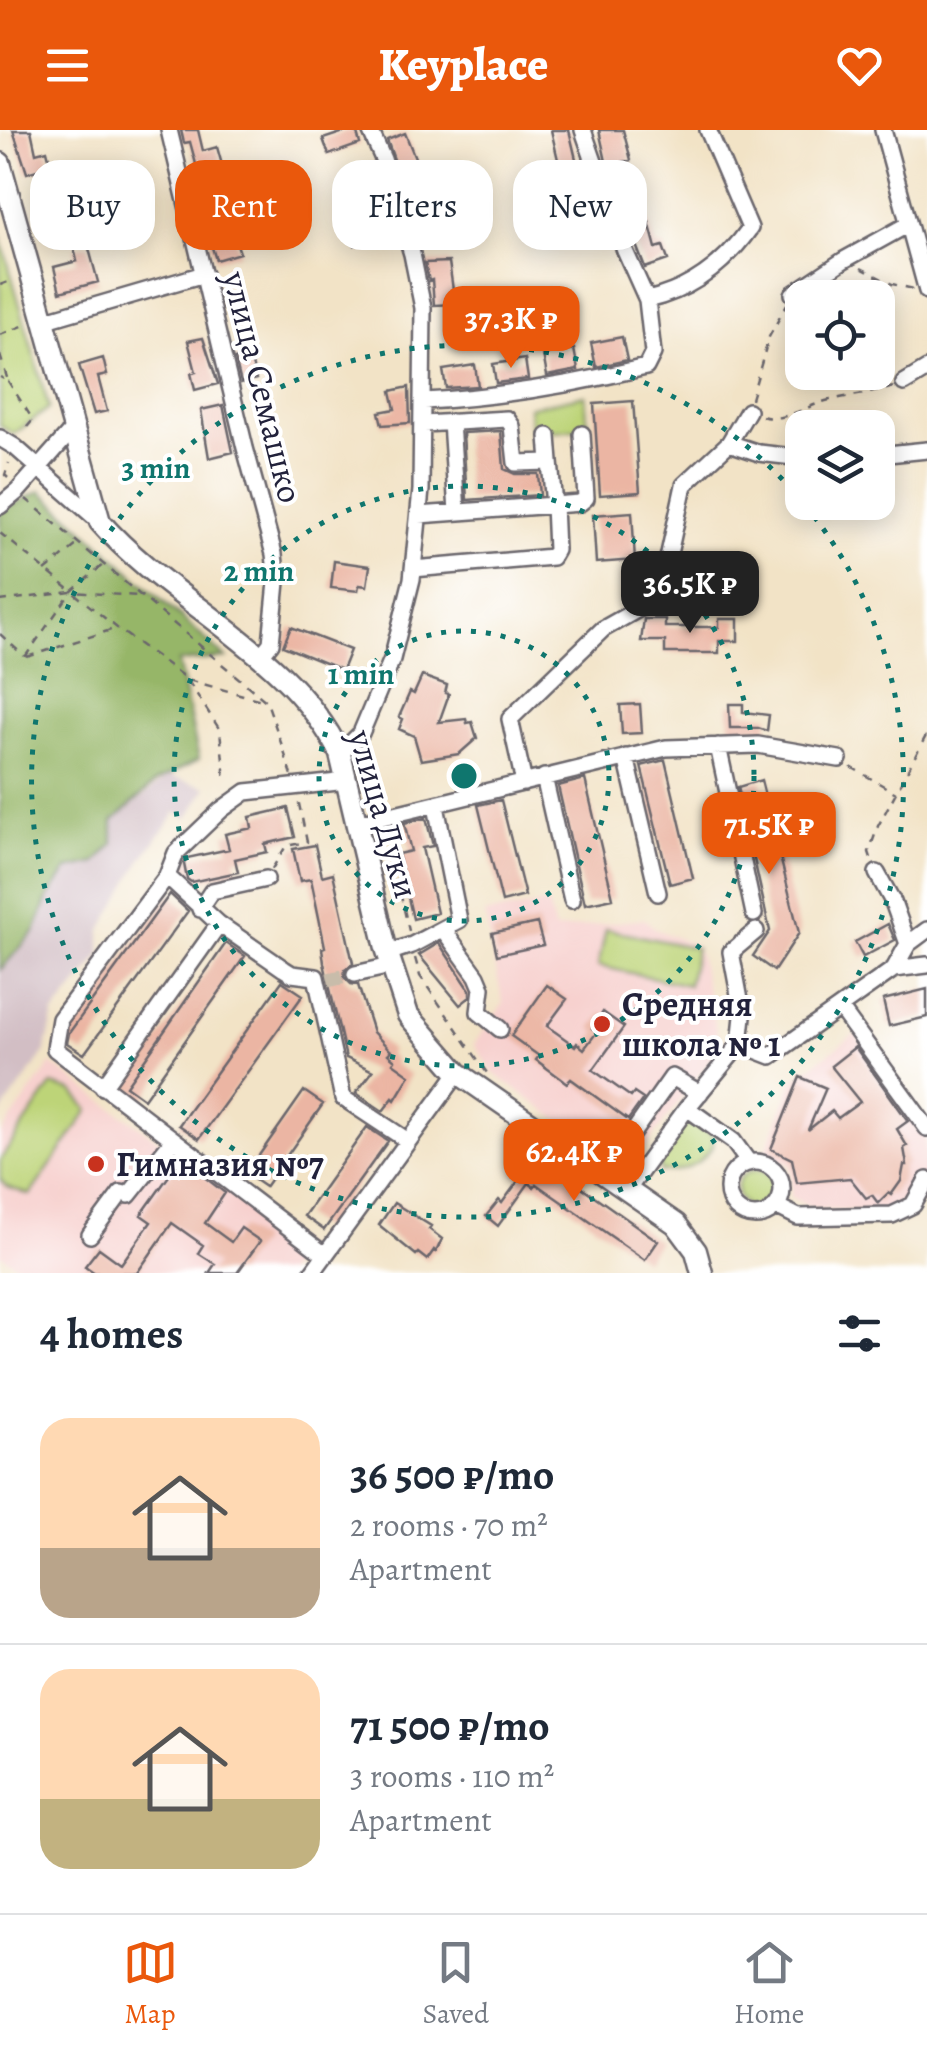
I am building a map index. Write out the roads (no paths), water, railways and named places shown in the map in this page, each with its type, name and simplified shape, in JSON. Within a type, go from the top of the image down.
[{"type":"main road","name":"улица Дуки","points":[[0,163],[34,323],[73,429],[100,522],[124,550],[260,658],[326,726],[340,754],[389,959],[408,1015],[458,1074],[676,1224],[696,1251],[702,1273]]},
{"type":"street","name":"улица Семашко","points":[[169,130],[274,554],[278,582],[271,643],[260,658]]},
{"type":"street","points":[[340,754],[361,733],[381,689],[404,617],[414,569],[424,424],[423,308],[412,254],[370,130]]},
{"type":"street","points":[[424,400],[494,398],[646,367],[653,353],[647,300],[625,252],[583,130]]},
{"type":"street","points":[[647,300],[670,295],[706,276],[737,247],[750,228],[708,130]]},
{"type":"street","points":[[883,130],[926,291]]},
{"type":"street","points":[[814,280],[907,225]]},
{"type":"street","points":[[34,323],[204,274]]},
{"type":"street","points":[[904,383],[927,369]]},
{"type":"street","points":[[524,783],[510,718],[603,630],[642,608],[664,572],[684,485],[729,443],[748,411]]},
{"type":"street","points":[[424,424],[507,419],[512,426],[516,463],[550,462]]},
{"type":"street","points":[[451,422],[458,512]]},
{"type":"street","points":[[0,506],[73,429]]},
{"type":"street","points":[[419,515],[580,503],[586,498],[582,434]]},
{"type":"street","points":[[414,569],[549,559],[556,550],[548,436]]},
{"type":"street","points":[[0,438],[100,522]]},
{"type":"street","points":[[729,443],[759,454],[785,456]]},
{"type":"street","points":[[895,453],[927,450]]},
{"type":"street","points":[[718,746],[754,914]]},
{"type":"street","points":[[358,823],[666,748],[758,746],[839,759]]},
{"type":"street","points":[[626,757],[658,893]]},
{"type":"street","points":[[544,777],[572,900]]},
{"type":"street","points":[[325,1255],[55,1049],[60,1019],[166,876],[176,853],[220,810],[246,792],[347,780]]},
{"type":"street","points":[[356,974],[459,920],[436,806]]},
{"type":"street","points":[[877,873],[894,902],[908,944]]},
{"type":"street","points":[[166,876],[219,924],[292,974],[324,981],[343,1098],[408,1141]]},
{"type":"street","points":[[200,909],[212,891],[266,879]]},
{"type":"street","points":[[104,1087],[219,924]]},
{"type":"street","points":[[443,928],[478,976],[482,988],[479,1012],[500,1029]]},
{"type":"street","points":[[740,1044],[771,1056],[894,969],[908,944],[927,930]]},
{"type":"street","points":[[628,1189],[740,1044],[743,1016],[731,952],[756,931]]},
{"type":"street","points":[[894,969],[927,965]]},
{"type":"street","points":[[840,1008],[927,1128]]},
{"type":"street","points":[[312,1273],[458,1074]]},
{"type":"street","points":[[629,1138],[672,1077],[700,1093]]},
{"type":"street","points":[[687,1108],[732,1141],[749,1163]]},
{"type":"street","points":[[90,1235],[121,1193],[130,1195],[172,1141]]},
{"type":"street","points":[[749,1163],[766,1164],[779,1176],[782,1194],[776,1206],[758,1216],[748,1216],[734,1206],[728,1189],[740,1166],[749,1163]]},
{"type":"street","points":[[776,1206],[798,1217],[892,1215],[914,1205],[927,1180]]},
{"type":"tunnel","points":[[328,980],[355,974]]},
{"type":"place","name":"Средняя школа № 1","points":[[602,1024]]},
{"type":"place","name":"Гимназия №7","points":[[96,1164]]}]
